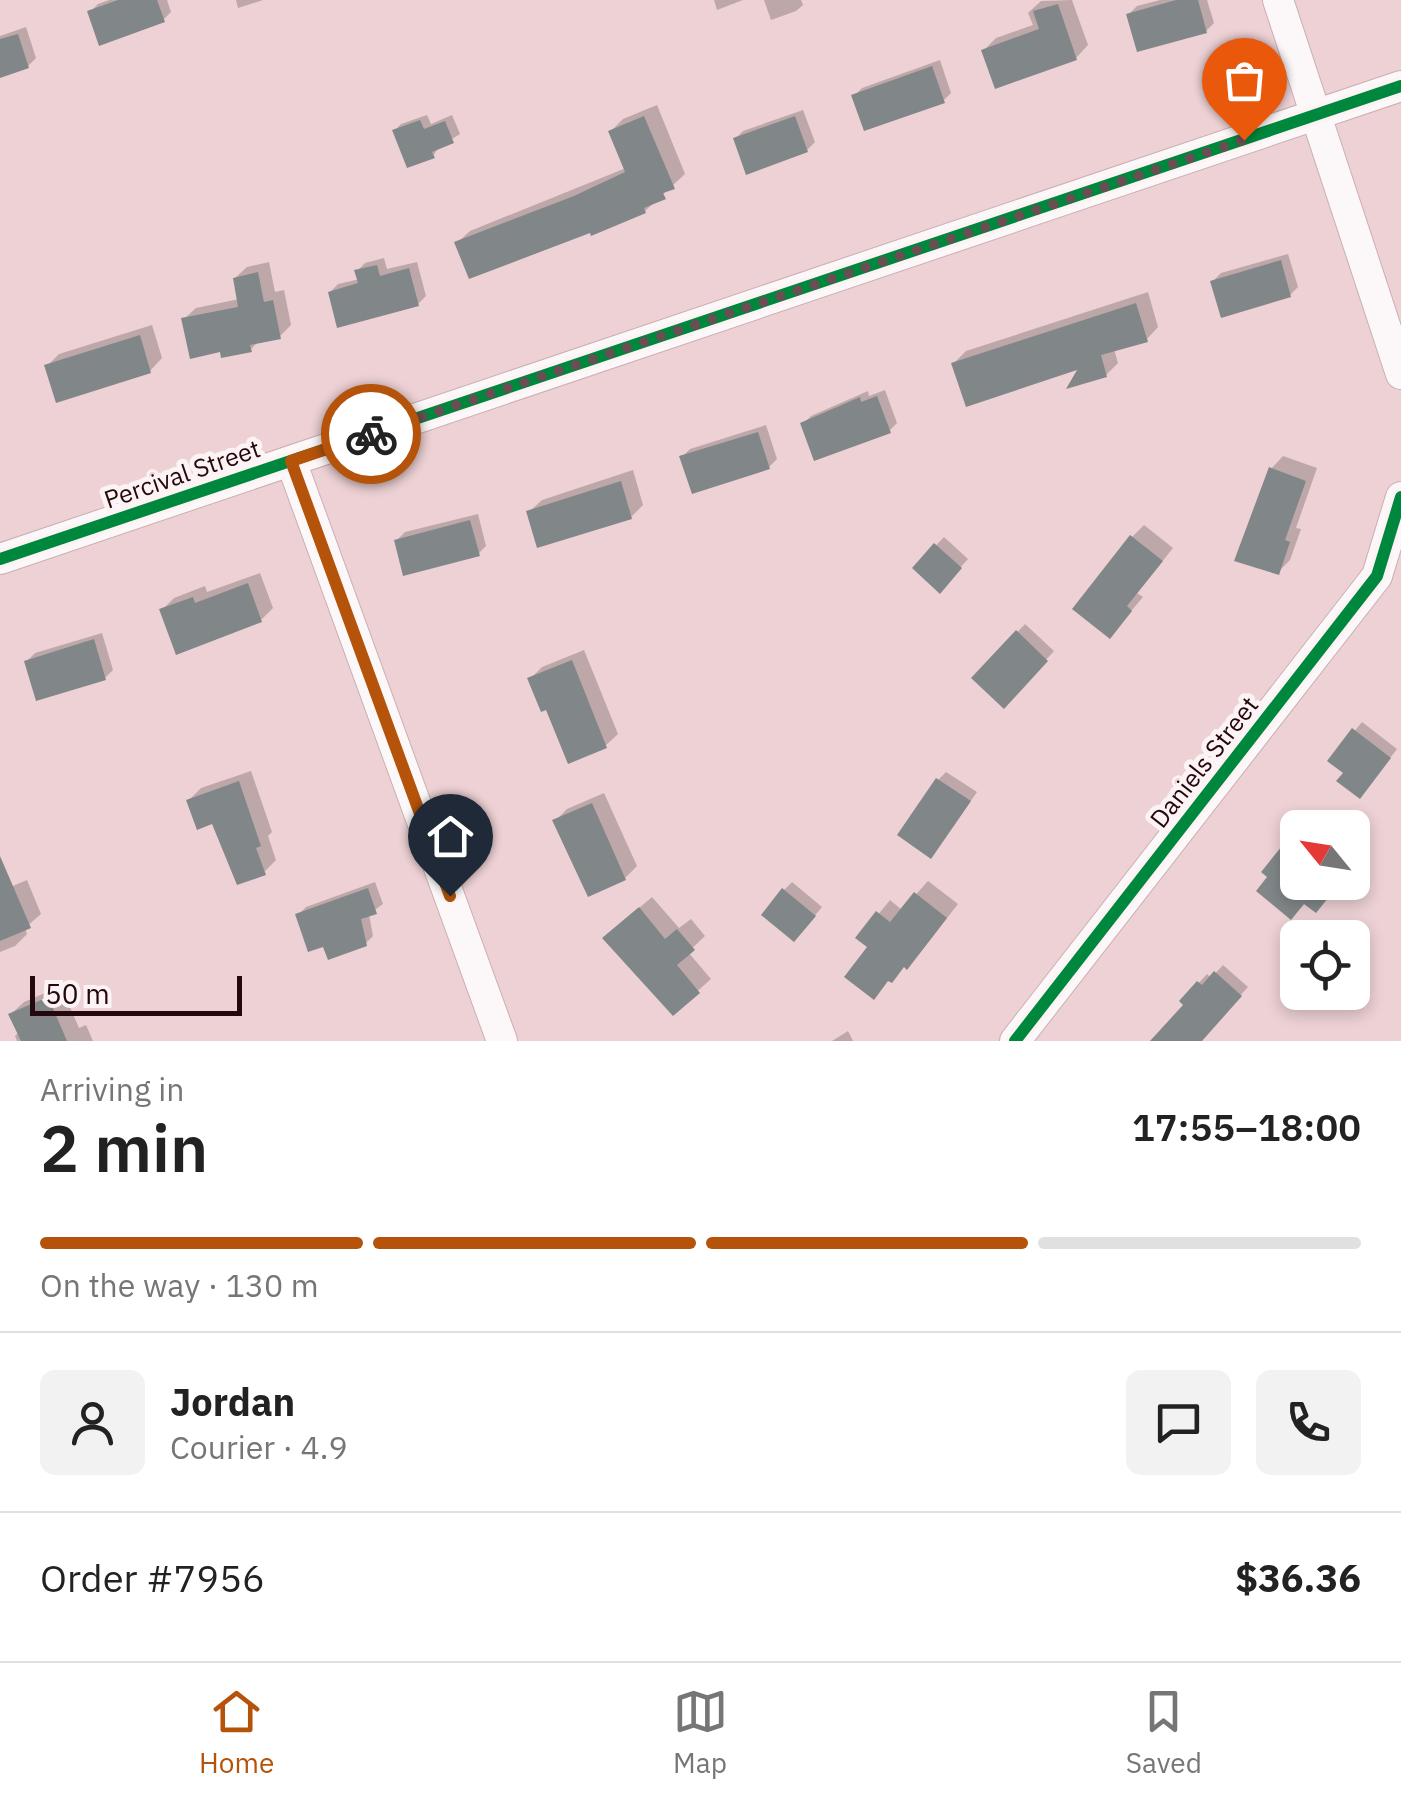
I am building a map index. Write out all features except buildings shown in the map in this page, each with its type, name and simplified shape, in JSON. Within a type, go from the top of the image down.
[{"type":"street","points":[[1278,0],[1401,374]]},
{"type":"street","name":"Percival Street","points":[[0,559],[1401,86]]},
{"type":"street","points":[[291,461],[502,1041]]},
{"type":"street","name":"Daniels Street","points":[[1014,1041],[1377,576],[1401,497]]},
{"type":"cycle path","points":[[0,559],[1401,86]]},
{"type":"cycle path","points":[[1015,1041],[1377,576],[1401,497]]},
{"type":"way so far","points":[[371,434],[1244,140]]},
{"type":"route","points":[[371,434],[291,461],[450,896]]}]
